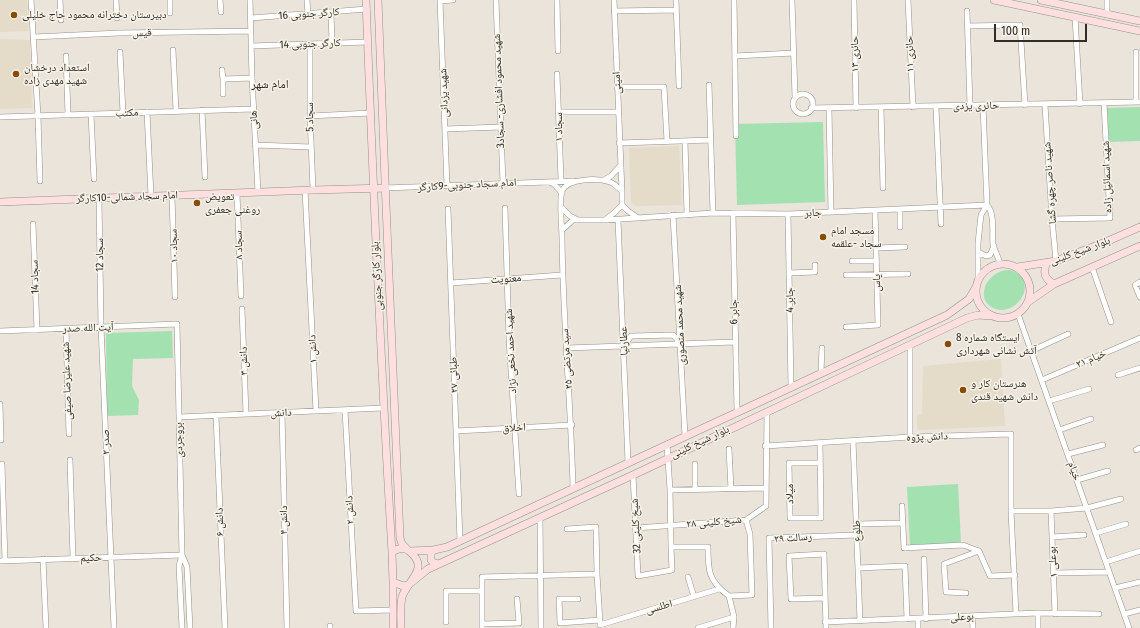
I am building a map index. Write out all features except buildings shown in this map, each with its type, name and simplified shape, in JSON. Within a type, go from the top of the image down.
[{"type":"main road","name":"بلوار کارگر جنوبی","points":[[366,0],[383,408],[392,552]]},
{"type":"main road","name":"بلوار کارگر جنوبی","points":[[378,0],[400,538],[402,544],[408,550]]},
{"type":"main road","points":[[994,0],[1140,31]]},
{"type":"main road","points":[[1044,0],[1140,21]]},
{"type":"main road","name":"امام سجاد شمالی-10کارگر","points":[[0,202],[385,188]]},
{"type":"main road","name":"بلوار شیخ کلینی","points":[[1018,267],[1056,262],[1140,227]]},
{"type":"main road","name":"بلوار شیخ کلینی","points":[[1028,302],[1054,284],[1140,246]]},
{"type":"main road","points":[[1000,263],[1018,267],[1026,274],[1030,284],[1031,294],[1024,308],[1018,314],[1001,318],[985,312],[979,305],[976,296],[978,279],[984,271],[991,266],[1000,263]]},
{"type":"main road","points":[[1046,264],[1044,272],[1046,280],[1054,284]]},
{"type":"main road","name":"بلوار شیخ کلینی","points":[[408,550],[434,550],[447,547],[460,541],[821,372],[947,315],[969,299],[976,287]]},
{"type":"main road","name":"بلوار شیخ کلینی","points":[[410,583],[428,569],[438,564],[633,475],[966,318],[978,315],[993,316]]},
{"type":"main road","points":[[908,333],[910,344]]},
{"type":"main road","points":[[393,628],[392,552],[401,548],[408,550],[417,560],[418,566],[416,577],[410,583],[402,596],[402,628]]},
{"type":"main road","points":[[434,550],[431,553],[431,560],[438,564]]},
{"type":"main road","points":[[393,582],[398,585],[410,583]]},
{"type":"street","points":[[31,0],[38,116],[40,181]]},
{"type":"street","points":[[60,0],[61,20]]},
{"type":"street","points":[[116,0],[117,18]]},
{"type":"street","points":[[170,0],[170,13]]},
{"type":"street","points":[[220,0],[221,12]]},
{"type":"street","name":"هانی","points":[[250,0],[253,109],[258,192]]},
{"type":"street","points":[[307,0],[308,14]]},
{"type":"street","points":[[440,0],[453,0]]},
{"type":"street","name":"شهید یزدانی","points":[[440,0],[447,186]]},
{"type":"street","name":"شهید محمود افشاری- سجاد3","points":[[496,0],[503,183]]},
{"type":"street","points":[[557,0],[558,51]]},
{"type":"street","name":"امینی","points":[[614,0],[622,191]]},
{"type":"street","points":[[676,0],[679,86]]},
{"type":"street","points":[[734,0],[736,136]]},
{"type":"street","points":[[792,0],[795,97],[793,103],[797,112],[803,114],[806,113],[812,105],[812,99],[810,96],[801,94],[795,97]]},
{"type":"street","name":"حائری ۱۳","points":[[854,0],[856,108]]},
{"type":"street","name":"حائری ۱۱","points":[[908,0],[913,107]]},
{"type":"street","points":[[1106,0],[1107,14]]},
{"type":"street","name":"کارگر جنوبی 16","points":[[251,18],[367,9]]},
{"type":"street","points":[[614,11],[676,10]]},
{"type":"street","points":[[967,11],[970,106]]},
{"type":"street","points":[[331,12],[332,43]]},
{"type":"street","points":[[1075,17],[1080,104]]},
{"type":"street","points":[[967,26],[1020,25],[1025,105]]},
{"type":"street","name":"قیس","points":[[33,38],[126,33],[251,30]]},
{"type":"street","name":"کارگر جنوبی 14","points":[[251,46],[368,42]]},
{"type":"street","name":"سجاد 5","points":[[310,44],[310,286]]},
{"type":"street","points":[[172,50],[176,111]]},
{"type":"street","points":[[120,52],[123,113]]},
{"type":"street","points":[[1136,52],[1138,102]]},
{"type":"street","points":[[735,56],[794,53]]},
{"type":"street","points":[[66,56],[68,115]]},
{"type":"street","points":[[222,70],[223,94]]},
{"type":"street","name":"سجاد ۱","points":[[557,74],[561,180]]},
{"type":"street","points":[[223,79],[252,78]]},
{"type":"street","points":[[709,85],[713,213]]},
{"type":"street","points":[[617,87],[664,87],[667,141]]},
{"type":"street","name":"حائری یزدی","points":[[811,108],[829,109],[1138,102]]},
{"type":"street","name":"شهید اسمائیل زاده","points":[[1052,220],[1110,218],[1104,103]]},
{"type":"street","name":"شهید ناصر چهره گشا","points":[[1045,105],[1056,262]]},
{"type":"street","points":[[983,106],[987,205],[990,208],[994,246],[1000,263]]},
{"type":"street","points":[[936,107],[941,224]]},
{"type":"street","points":[[881,108],[883,188]]},
{"type":"street","name":"مکتب","points":[[0,116],[253,109]]},
{"type":"street","points":[[829,109],[831,212]]},
{"type":"street","points":[[202,110],[205,176]]},
{"type":"street","points":[[147,112],[151,196]]},
{"type":"street","points":[[559,112],[618,112]]},
{"type":"street","points":[[310,116],[370,113]]},
{"type":"street","points":[[91,114],[94,179]]},
{"type":"street","points":[[445,129],[501,127]]},
{"type":"street","points":[[619,143],[710,140]]},
{"type":"street","points":[[685,141],[687,215]]},
{"type":"street","points":[[256,145],[311,147]]},
{"type":"street","points":[[604,180],[611,176],[620,166]]},
{"type":"street","name":"امام سجاد جنوبی-9کارگر","points":[[385,188],[548,182],[561,180],[576,181]]},
{"type":"street","points":[[562,230],[573,220],[578,220],[605,220],[622,205],[622,191],[611,182],[604,180],[576,181],[568,184],[562,193],[562,208],[570,216],[578,220]]},
{"type":"street","points":[[548,182],[554,184],[562,193]]},
{"type":"street","name":"سجاد ۸","points":[[237,193],[242,296]]},
{"type":"street","name":"سجاد ۱۰","points":[[172,196],[175,297]]},
{"type":"street","name":"سجاد 12","points":[[99,198],[101,327]]},
{"type":"street","points":[[622,205],[638,218]]},
{"type":"street","points":[[978,279],[978,252],[981,215],[987,205]]},
{"type":"street","name":"جابر","points":[[605,220],[713,213],[788,214],[987,205]]},
{"type":"street","name":"شهید احمد نخعی نژاد","points":[[505,208],[509,339],[516,428],[519,494]]},
{"type":"street","name":"۲۵ سید مرتضی","points":[[562,208],[562,275],[572,425],[573,488]]},
{"type":"street","name":"طبائی ۲۷","points":[[448,209],[460,541]]},
{"type":"street","points":[[900,210],[900,227]]},
{"type":"street","name":"یاس","points":[[846,327],[878,324],[875,211]]},
{"type":"street","name":"جابر 6","points":[[733,213],[736,412]]},
{"type":"street","name":"جابر 4","points":[[788,214],[791,386]]},
{"type":"street","name":"شهید محمد منصوری","points":[[673,215],[685,436]]},
{"type":"street","name":"عطارنیا","points":[[618,220],[628,462]]},
{"type":"street","name":"سجاد 14","points":[[33,224],[37,330]]},
{"type":"street","points":[[978,252],[986,256],[990,255],[994,246]]},
{"type":"street","points":[[876,248],[905,247]]},
{"type":"street","points":[[852,261],[876,261]]},
{"type":"street","points":[[789,273],[815,272],[815,265]]},
{"type":"street","points":[[1092,267],[1111,322]]},
{"type":"street","points":[[846,275],[908,274]]},
{"type":"street","name":"معنویت","points":[[451,283],[562,275]]},
{"type":"street","points":[[1140,282],[1135,285],[1140,297]]},
{"type":"street","name":"دانش ۱","points":[[310,286],[316,411]]},
{"type":"street","name":"دانش ۳","points":[[242,308],[246,414]]},
{"type":"street","name":"خیام","points":[[1018,314],[1129,628]]},
{"type":"street","name":"آیت الله صدر","points":[[0,331],[177,324]]},
{"type":"street","name":"بروجردی","points":[[177,324],[182,555],[179,566],[182,628]]},
{"type":"street","name":"صدر ۲","points":[[101,327],[114,628]]},
{"type":"street","name":"شهید علیرضا صیفی","points":[[66,328],[69,434]]},
{"type":"street","points":[[1031,351],[1068,334]]},
{"type":"street","points":[[624,346],[631,336],[673,335],[681,344]]},
{"type":"street","name":"خیام ۲۱","points":[[1042,380],[1140,338]]},
{"type":"street","points":[[566,348],[734,342]]},
{"type":"street","points":[[910,344],[910,437]]},
{"type":"street","points":[[821,372],[822,348]]},
{"type":"street","points":[[1118,375],[1140,368]]},
{"type":"street","points":[[1049,401],[1088,389]]},
{"type":"street","points":[[0,404],[1,440]]},
{"type":"street","name":"دانش","points":[[179,417],[383,408]]},
{"type":"street","name":"دانش ۲","points":[[345,410],[356,610],[393,610]]},
{"type":"street","name":"شیخ کلینی ۲۸","points":[[636,528],[746,520],[766,506],[765,446],[767,411]]},
{"type":"street","name":"دانش ۴","points":[[282,413],[287,628]]},
{"type":"street","name":"دانش ۶","points":[[216,416],[224,628]]},
{"type":"street","points":[[1059,430],[1091,419]]},
{"type":"street","name":"اخلاق","points":[[456,431],[572,425]]},
{"type":"street","name":"دانش پژوه","points":[[765,446],[910,437],[1011,434],[1011,511]]},
{"type":"street","name":"طلوع","points":[[854,441],[860,621]]},
{"type":"street","name":"میلاد","points":[[820,443],[821,518],[790,518],[789,463],[820,463]]},
{"type":"street","points":[[666,444],[670,490],[671,546],[708,547],[708,571],[719,589],[729,596],[752,595],[750,534],[746,520]]},
{"type":"street","points":[[1068,454],[1103,445]]},
{"type":"street","points":[[729,449],[731,489]]},
{"type":"street","points":[[70,460],[73,558]]},
{"type":"street","points":[[2,464],[3,561]]},
{"type":"street","points":[[695,489],[696,464]]},
{"type":"street","points":[[1077,480],[1108,471]]},
{"type":"street","name":"شیخ کلینی 32","points":[[633,475],[638,576],[672,570],[671,546]]},
{"type":"street","points":[[670,490],[766,488]]},
{"type":"street","points":[[1016,614],[1011,511],[1051,511],[1087,508],[1121,499]]},
{"type":"street","points":[[902,506],[904,548],[963,545],[979,551],[990,576],[1014,575]]},
{"type":"street","name":"۱ بوعلی","points":[[1051,511],[1055,614]]},
{"type":"street","points":[[540,518],[540,628]]},
{"type":"street","points":[[856,524],[903,523]]},
{"type":"street","points":[[1096,533],[1126,524]]},
{"type":"street","points":[[566,528],[596,527],[600,624]]},
{"type":"street","name":"رسالت ۲۹","points":[[771,628],[769,538],[857,534]]},
{"type":"street","points":[[1052,537],[1084,536]]},
{"type":"street","points":[[966,593],[946,592],[944,564],[979,551]]},
{"type":"street","points":[[1106,562],[1140,551]]},
{"type":"street","points":[[825,598],[791,599],[789,556],[824,554],[826,625]]},
{"type":"street","name":"بروجردی","points":[[182,555],[187,567],[190,628]]},
{"type":"street","name":"حکیم","points":[[3,561],[182,555]]},
{"type":"street","points":[[43,559],[46,628]]},
{"type":"street","points":[[924,559],[926,619]]},
{"type":"street","points":[[858,568],[905,566],[907,619]]},
{"type":"street","points":[[1054,573],[1110,572]]},
{"type":"street","points":[[517,599],[519,623],[482,626],[482,577],[597,574]]},
{"type":"street","points":[[688,577],[694,597]]},
{"type":"street","points":[[1115,588],[1140,582]]},
{"type":"street","name":"اطلسی","points":[[578,599],[558,599],[560,623],[600,624],[719,589]]},
{"type":"street","points":[[446,622],[446,591],[482,591]]},
{"type":"street","points":[[729,596],[734,617],[733,628]]},
{"type":"street","points":[[1124,614],[1140,610]]},
{"type":"street","points":[[181,615],[189,614]]},
{"type":"street","name":"بوعلی","points":[[826,625],[860,621],[1016,614],[1099,614]]},
{"type":"street","points":[[1038,614],[1038,628]]},
{"type":"street","points":[[972,616],[973,628]]},
{"type":"street","points":[[698,628],[734,617]]},
{"type":"street","points":[[918,619],[918,628]]},
{"type":"shaded area","name":"دبيرستان دخترانه محمود حاج خلیلی","points":[[0,0],[27,0],[28,31],[0,32]]},
{"type":"shaded area","name":"استعداد درخشان شهید مهدی زاده","points":[[0,39],[30,40],[32,108],[0,109]]},
{"type":"shaded area","points":[[679,146],[682,205],[636,206],[631,203],[629,148]]},
{"type":"shaded area","name":"هنرستان کار و دانش شهید قندی","points":[[1001,359],[1005,426],[917,429],[917,415],[922,414],[923,366]]},
{"type":"green space","points":[[1140,107],[1140,141],[1109,142],[1107,108]]},
{"type":"green space","points":[[823,122],[825,202],[737,205],[735,124]]},
{"type":"green space","points":[[1010,270],[1019,275],[1024,281],[1025,288],[1023,296],[1012,307],[1004,310],[996,309],[989,305],[985,299],[985,286],[995,275],[1002,271]]},
{"type":"green space","points":[[172,331],[173,358],[133,359],[132,386],[139,400],[138,415],[107,416],[106,333]]},
{"type":"green space","points":[[958,484],[961,543],[910,545],[907,487]]},
{"type":"place","name":"دبيرستان دخترانه محمود حاج خلیلی","points":[[14,15]]},
{"type":"place","name":"استعداد درخشان شهید مهدی زاده","points":[[16,74]]},
{"type":"place","name":"تعویض روغنی جعفری","points":[[197,203]]},
{"type":"place","name":"مسجد امام سجاد -علقمه","points":[[823,237]]},
{"type":"place","name":"ایستگاه شماره 8 آتش نشانی شهرداری","points":[[948,344]]},
{"type":"place","name":"هنرستان کار و دانش شهید قندی","points":[[963,390]]},
{"type":"district","name":"امام شهر","points":[[270,85]]}]
